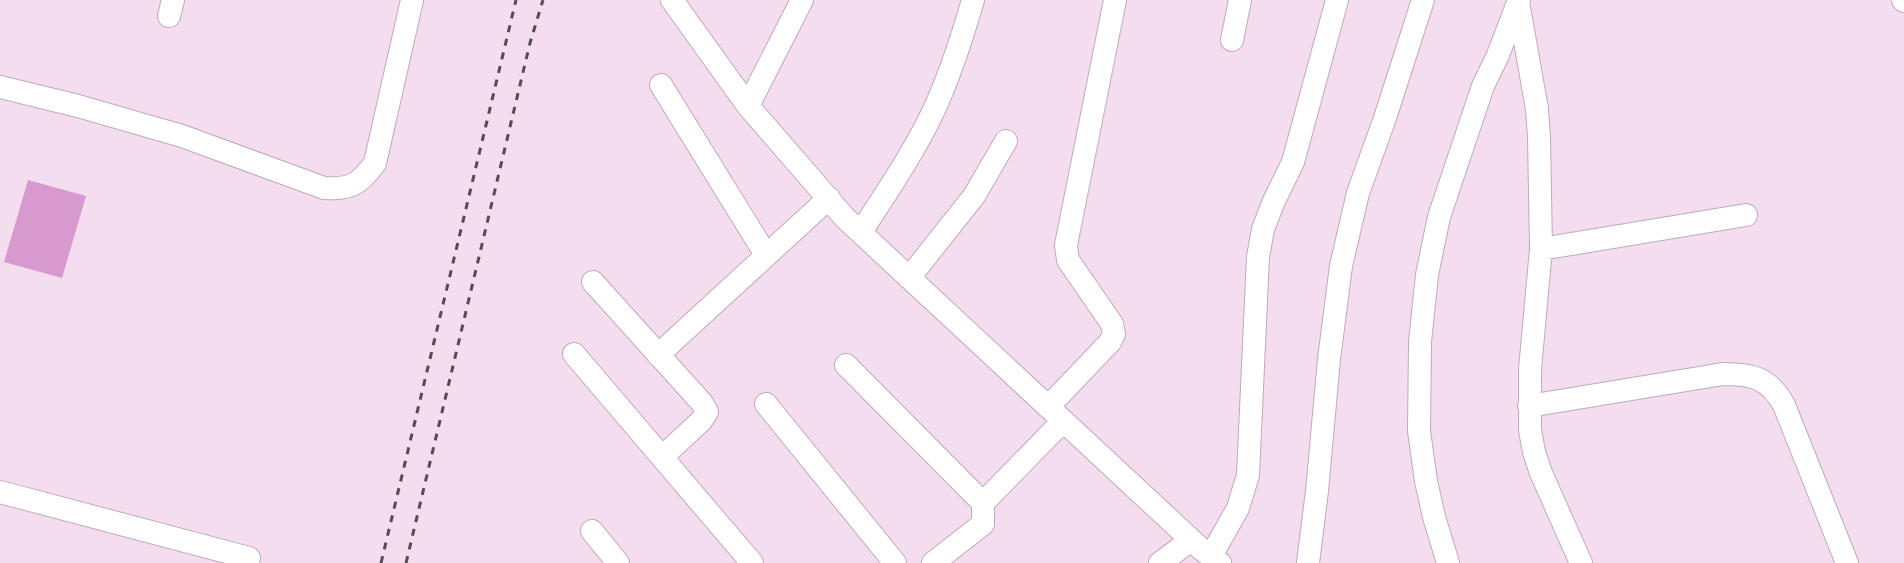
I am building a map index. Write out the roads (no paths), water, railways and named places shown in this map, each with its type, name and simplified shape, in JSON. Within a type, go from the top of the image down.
[{"type":"street","points":[[0,87],[78,106],[182,136],[324,188],[340,189],[354,184],[366,176],[375,163],[412,0]]},
{"type":"street","points":[[672,0],[748,106],[845,218],[1191,540],[1215,560],[1238,508],[1248,475],[1258,257],[1263,229],[1274,201],[1293,162],[1337,0]]},
{"type":"street","points":[[748,106],[802,0]]},
{"type":"street","points":[[861,232],[911,152],[933,112],[959,49],[973,0]]},
{"type":"street","points":[[933,563],[983,524],[983,503],[1056,414],[1110,342],[1114,334],[1112,324],[1068,260],[1066,245],[1115,0]]},
{"type":"street","points":[[1232,40],[1240,0]]},
{"type":"street","points":[[1308,563],[1317,491],[1329,359],[1341,266],[1358,193],[1385,118],[1423,0]]},
{"type":"street","points":[[1518,1],[1537,109],[1541,249],[1530,369],[1530,430],[1540,473],[1581,563]]},
{"type":"street","points":[[1448,563],[1430,503],[1419,431],[1420,342],[1427,275],[1439,217],[1483,86],[1498,55],[1518,1]]},
{"type":"street","points":[[661,85],[766,255]]},
{"type":"street","points":[[909,278],[974,196],[1006,141]]},
{"type":"street","points":[[658,355],[829,198]]},
{"type":"street","points":[[1541,249],[1746,215]]},
{"type":"street","points":[[593,282],[702,402],[706,412],[702,421],[662,457]]},
{"type":"street","points":[[574,354],[752,563]]},
{"type":"street","points":[[846,365],[983,503]]},
{"type":"street","points":[[1530,406],[1723,374],[1742,374],[1757,378],[1770,384],[1784,405],[1847,563]]},
{"type":"street","points":[[766,404],[895,563]]},
{"type":"street","points":[[0,492],[249,558]]},
{"type":"street","points":[[592,531],[618,563]]},
{"type":"street","points":[[1160,563],[1191,540]]},
{"type":"railway","points":[[381,563],[516,0]]},
{"type":"railway","points":[[406,563],[530,43],[543,0]]}]
